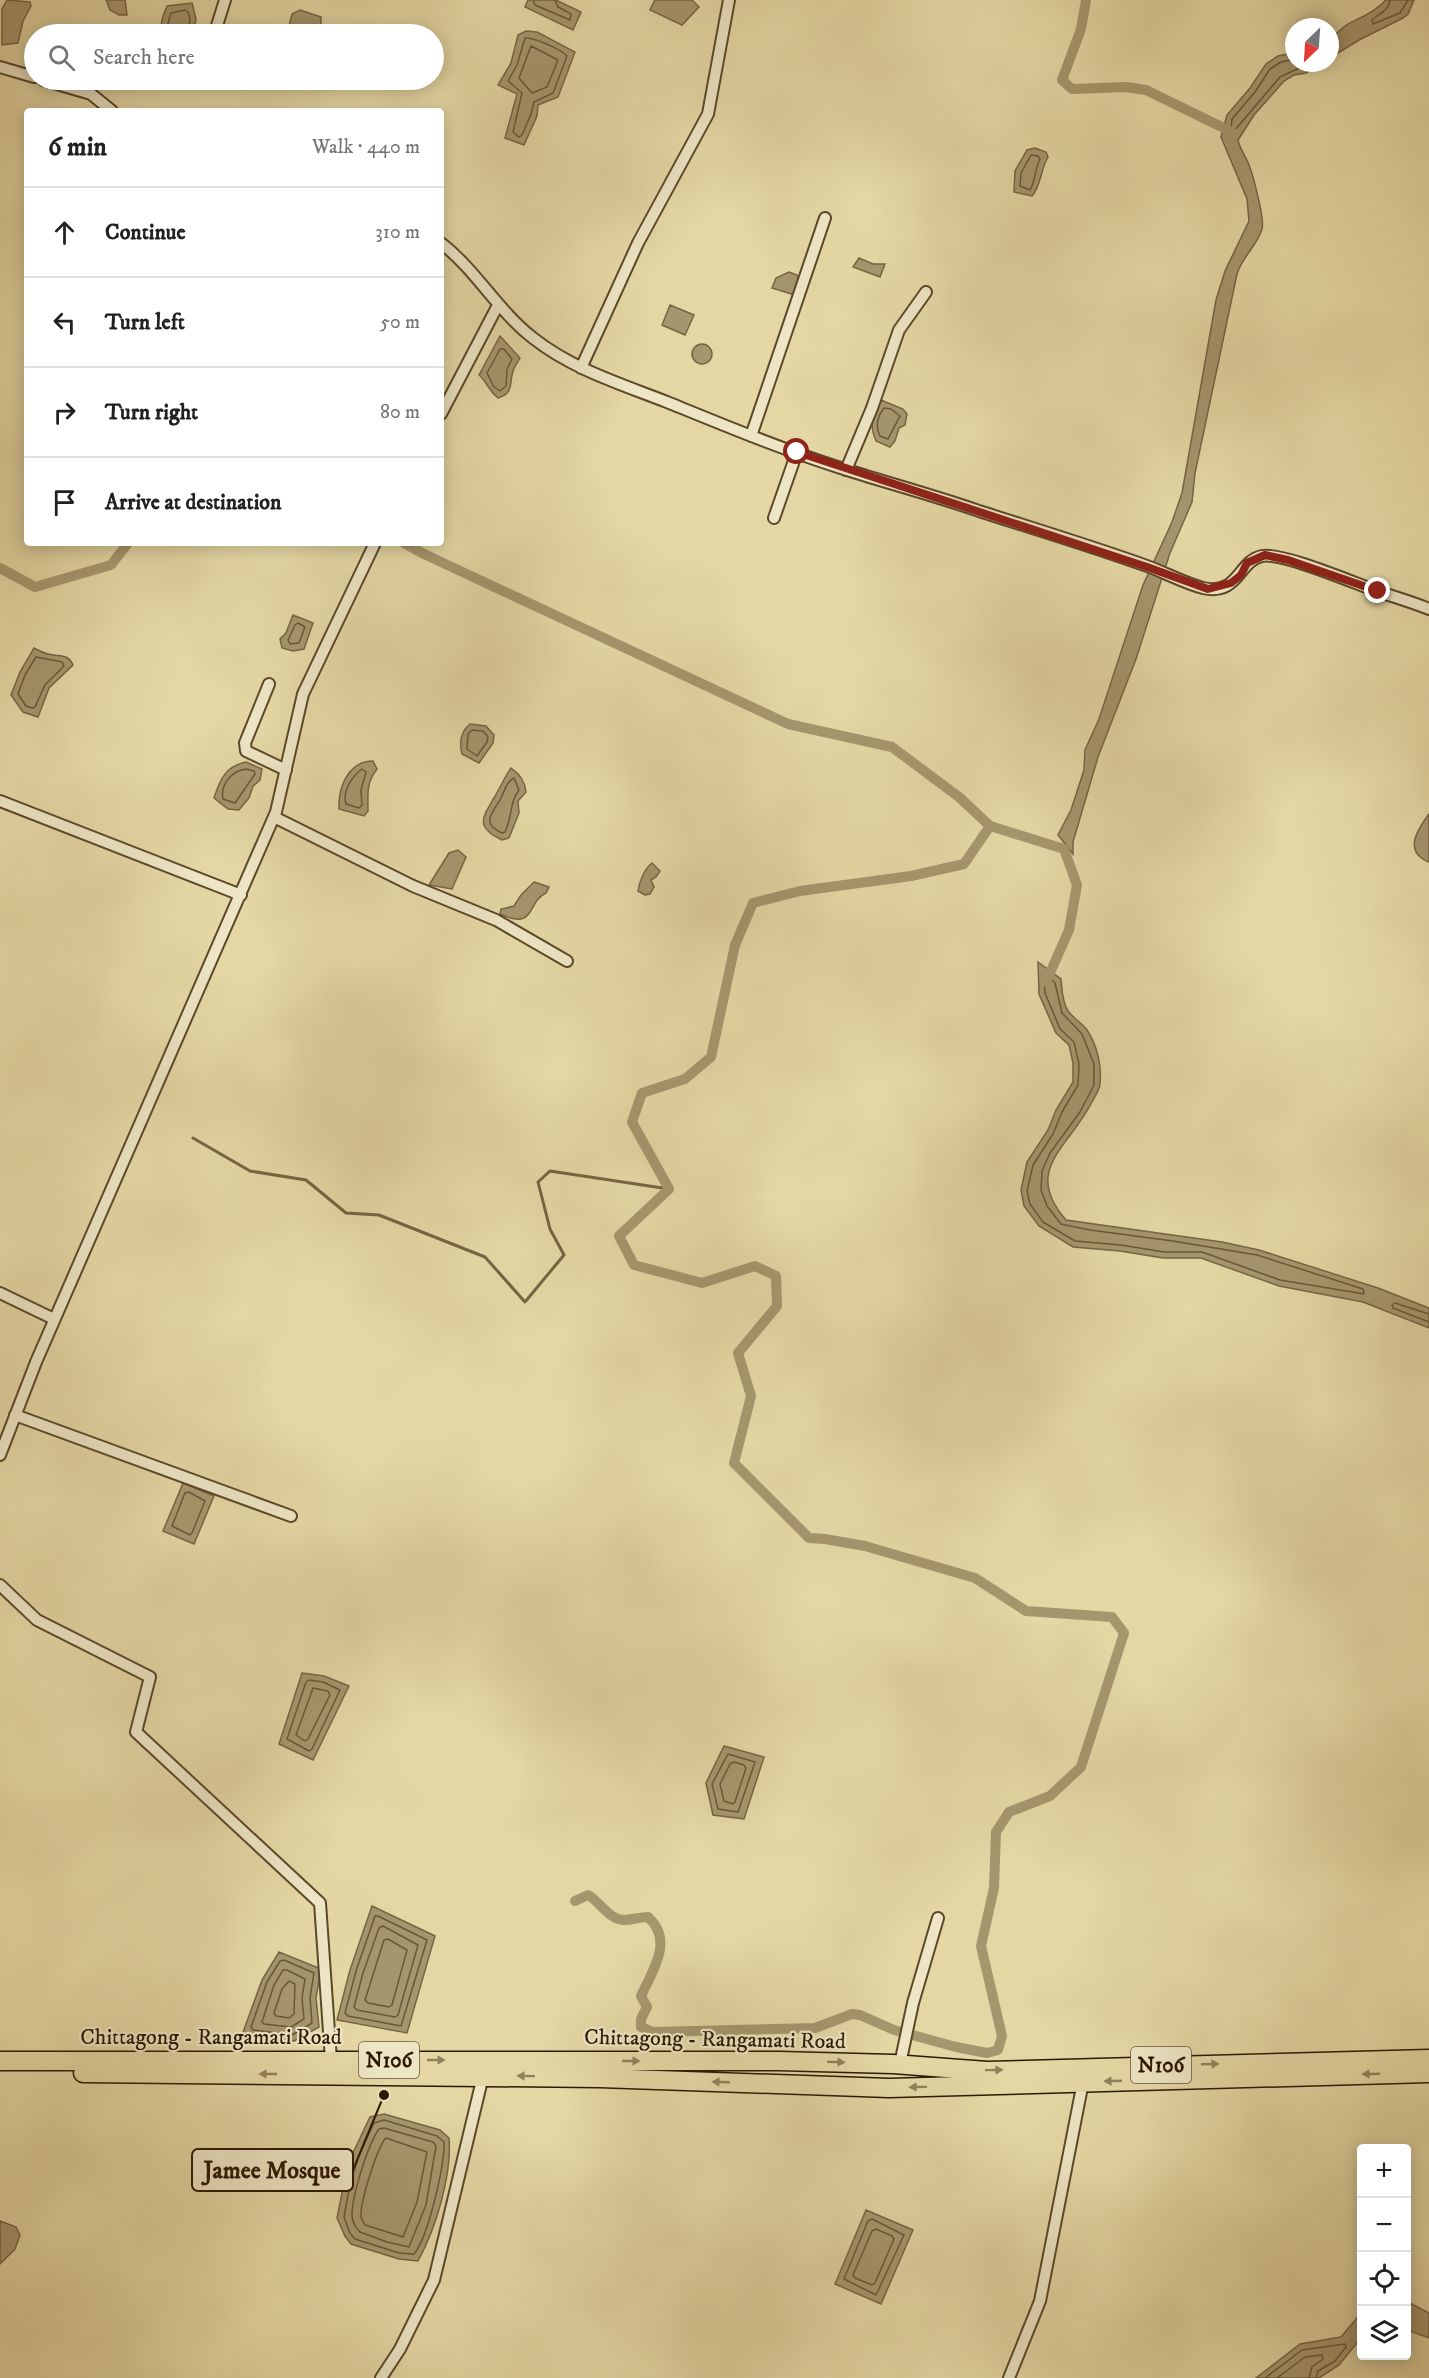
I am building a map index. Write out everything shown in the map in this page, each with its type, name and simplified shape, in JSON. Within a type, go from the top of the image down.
[{"type":"highway","name":"Chittagong - Rangamati Road","points":[[0,2061],[313,2067],[331,2060],[779,2061],[899,2058],[987,2071],[1152,2073],[1429,2059]]},
{"type":"highway","points":[[0,2072],[313,2067],[483,2076],[889,2088],[1083,2082],[1152,2073],[1429,2073]]},
{"type":"street","points":[[218,24],[225,0]]},
{"type":"street","points":[[581,368],[638,243],[708,114],[729,0]]},
{"type":"street","points":[[0,67],[24,74]]},
{"type":"street","points":[[80,90],[91,93],[108,108]]},
{"type":"street","points":[[751,436],[825,218]]},
{"type":"street","points":[[444,245],[533,338],[581,368],[751,436],[846,470],[920,491],[1208,589],[1219,588],[1231,583],[1241,575],[1247,563],[1265,555],[1337,576],[1429,609]]},
{"type":"street","points":[[846,470],[872,408],[899,330],[926,292]]},
{"type":"street","points":[[444,408],[498,304]]},
{"type":"street","points":[[774,518],[797,452]]},
{"type":"street","points":[[0,1455],[54,1319],[274,817],[303,694],[373,546]]},
{"type":"street","points":[[269,684],[245,743],[246,751],[286,770]]},
{"type":"street","points":[[0,801],[241,895]]},
{"type":"street","points":[[274,817],[413,886],[496,920],[567,961]]},
{"type":"street","points":[[0,1293],[54,1319]]},
{"type":"street","points":[[15,1415],[291,1516]]},
{"type":"street","points":[[0,1585],[37,1620],[150,1677],[136,1732],[320,1903],[331,2060]]},
{"type":"street","points":[[899,2058],[938,1918]]},
{"type":"street","points":[[381,2378],[400,2349],[434,2280],[483,2076]]},
{"type":"street","points":[[1009,2378],[1040,2301],[1083,2082]]},
{"type":"water","points":[[7,0],[30,2],[31,6],[23,21],[18,43],[2,45],[2,9]]},
{"type":"water","points":[[106,0],[125,0],[127,15],[119,15],[110,10]]},
{"type":"water","points":[[528,0],[556,0],[581,12],[573,30],[525,7]]},
{"type":"water","points":[[655,0],[692,0],[699,7],[682,25],[650,10]]},
{"type":"water","points":[[1386,0],[1414,0],[1408,14],[1403,18],[1339,52],[1339,31]]},
{"type":"water","points":[[192,3],[195,24],[161,24],[167,6]]},
{"type":"water","points":[[300,10],[321,17],[321,24],[290,24],[292,14]]},
{"type":"water","points":[[526,31],[537,32],[575,52],[558,97],[538,105],[537,116],[524,145],[505,138],[517,94],[498,85],[511,63],[518,35]]},
{"type":"water","points":[[1285,55],[1285,72],[1308,72],[1294,75],[1284,81],[1254,115],[1238,140],[1256,187],[1262,229],[1237,274],[1195,473],[1192,502],[1170,553],[1136,659],[1098,757],[1073,842],[1073,854],[1058,835],[1071,810],[1084,770],[1085,750],[1099,719],[1143,585],[1172,522],[1182,493],[1216,300],[1225,271],[1249,221],[1247,199],[1221,137],[1227,115],[1250,88],[1266,64],[1278,56]]},
{"type":"water","points":[[1035,148],[1046,152],[1048,157],[1037,188],[1032,196],[1014,192],[1015,171],[1027,150]]},
{"type":"water","points":[[859,258],[873,264],[885,264],[880,277],[853,267]]},
{"type":"water","points":[[789,272],[797,275],[799,280],[795,295],[772,288],[776,278]]},
{"type":"water","points":[[670,305],[694,315],[685,335],[662,325]]},
{"type":"water","points":[[500,336],[520,358],[514,369],[509,391],[498,398],[479,375]]},
{"type":"water","points":[[702,344],[709,347],[712,354],[709,361],[702,364],[695,361],[692,354],[695,347]]},
{"type":"water","points":[[881,400],[903,409],[907,414],[905,425],[899,428],[895,441],[890,447],[876,441],[872,425],[875,410]]},
{"type":"water","points":[[293,615],[313,623],[304,649],[293,651],[282,648],[280,639],[286,633]]},
{"type":"water","points":[[34,648],[46,654],[66,657],[73,665],[49,688],[38,717],[23,712],[11,695],[20,672]]},
{"type":"water","points":[[470,724],[486,726],[494,735],[493,743],[479,763],[462,754],[461,738],[464,730]]},
{"type":"water","points":[[373,761],[377,769],[369,784],[368,811],[364,816],[339,809],[340,793],[346,777],[357,766]]},
{"type":"water","points":[[246,762],[262,769],[260,780],[253,786],[249,798],[239,810],[228,809],[214,798],[216,791],[221,779],[229,770]]},
{"type":"water","points":[[511,768],[522,778],[526,792],[518,801],[519,813],[509,838],[502,840],[488,831],[483,822],[486,811]]},
{"type":"water","points":[[1429,814],[1429,862],[1416,853],[1414,847],[1420,827]]},
{"type":"water","points":[[458,850],[466,857],[452,889],[429,885],[449,853]]},
{"type":"water","points":[[652,863],[660,871],[651,880],[654,887],[650,894],[645,895],[638,891],[645,872]]},
{"type":"water","points":[[534,882],[549,887],[526,917],[520,919],[500,914],[501,909],[514,906]]},
{"type":"water","points":[[1038,962],[1061,979],[1066,1007],[1091,1036],[1100,1070],[1098,1092],[1054,1158],[1049,1172],[1048,1186],[1053,1202],[1066,1220],[1222,1242],[1259,1250],[1378,1288],[1429,1308],[1429,1328],[1363,1302],[1279,1286],[1201,1258],[1163,1258],[1073,1247],[1039,1226],[1024,1206],[1021,1190],[1027,1162],[1048,1130],[1056,1110],[1073,1082],[1073,1063],[1069,1045],[1056,1033],[1039,994]]},
{"type":"water","points":[[183,1483],[214,1496],[194,1544],[163,1531]]},
{"type":"water","points":[[302,1673],[324,1676],[349,1686],[313,1760],[279,1744]]},
{"type":"water","points":[[724,1746],[764,1757],[744,1819],[713,1815],[706,1783]]},
{"type":"water","points":[[372,1906],[435,1936],[407,2033],[337,2020],[350,1970]]},
{"type":"water","points":[[279,1952],[321,1969],[316,1998],[319,2027],[294,2041],[242,2035],[262,1980]]},
{"type":"water","points":[[384,2114],[440,2130],[449,2138],[448,2168],[437,2217],[418,2261],[399,2259],[351,2244],[337,2218],[353,2153],[370,2117]]},
{"type":"water","points":[[866,2210],[913,2230],[881,2304],[835,2284]]},
{"type":"water","points":[[0,2221],[16,2227],[20,2235],[15,2249],[0,2264]]},
{"type":"water","points":[[1411,2304],[1429,2313],[1429,2338],[1411,2331]]},
{"type":"water","points":[[1357,2318],[1357,2343],[1339,2365],[1319,2378],[1256,2378],[1300,2344],[1341,2337]]},
{"type":"waterway","points":[[1086,0],[1081,29],[1062,80],[1072,89],[1126,87],[1146,90],[1232,132]]},
{"type":"waterway","points":[[0,568],[35,587],[111,565],[126,546]]},
{"type":"waterway","points":[[409,546],[788,724],[892,747],[959,797],[990,826],[1064,849],[1077,885],[1069,930],[1046,982]]},
{"type":"waterway","points":[[575,1901],[588,1895],[613,1917],[623,1920],[648,1917],[656,1926],[660,1935],[659,1955],[641,1996],[647,2007],[641,2019],[641,2027],[653,2032],[815,2028],[852,2014],[860,2015],[894,2030],[956,2047],[987,2053],[998,2050],[1002,2036],[981,1946],[994,1888],[996,1832],[1009,1812],[1050,1796],[1081,1767],[1124,1633],[1112,1617],[1026,1611],[975,1578],[865,1546],[809,1538],[734,1463],[751,1396],[738,1353],[777,1306],[776,1276],[755,1266],[702,1283],[634,1265],[619,1236],[669,1189],[632,1122],[642,1093],[685,1079],[711,1057],[735,945],[753,903],[800,891],[911,876],[964,864],[990,826]]},
{"type":"waterway","points":[[193,1138],[250,1171],[306,1180],[346,1213],[379,1215],[485,1257],[525,1302],[564,1255],[550,1229],[538,1182],[550,1171],[669,1189]]},
{"type":"place","name":"Jamee Mosque","points":[[384,2095]]},
{"type":"route","points":[[797,452],[846,470],[920,491],[1147,567],[1195,586],[1208,589],[1219,588],[1231,583],[1241,575],[1247,563],[1265,555],[1288,560],[1378,591]]}]
